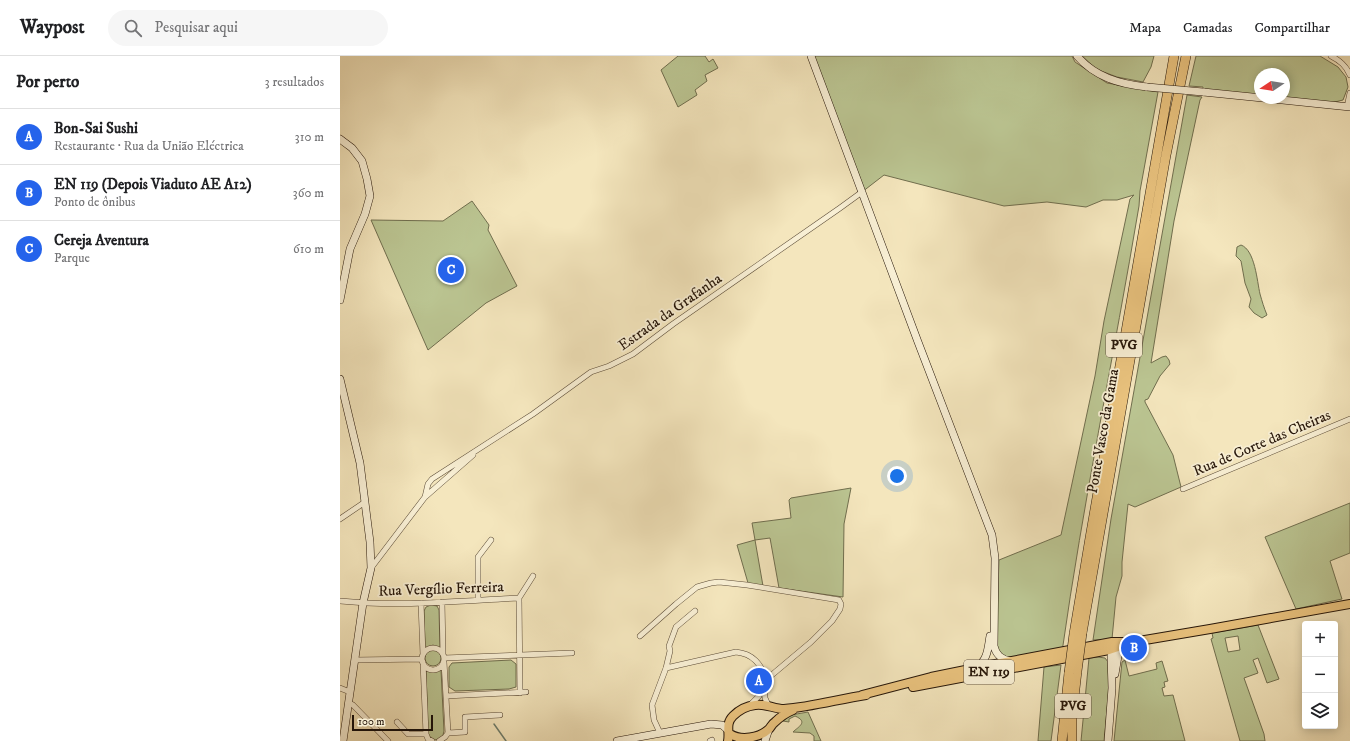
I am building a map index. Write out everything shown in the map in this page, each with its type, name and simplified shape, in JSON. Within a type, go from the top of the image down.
[{"type":"highway","name":"Ponte Vasco da Gama","points":[[1062,741],[1073,672],[1092,523],[1174,56]]},
{"type":"highway","name":"Ponte Vasco da Gama","points":[[1078,633],[1166,155],[1186,56]]},
{"type":"highway","name":"Ponte Vasco da Gama","points":[[1072,741],[1073,672]]},
{"type":"main road","name":"EN 119","points":[[862,695],[931,677],[990,665],[1210,629],[1350,604]]},
{"type":"main road","name":"EN 119","points":[[769,707],[778,709],[798,707],[938,682],[1090,653],[1114,645]]},
{"type":"main road","points":[[757,705],[769,707],[774,715],[771,726],[756,738],[744,741],[728,735],[728,723],[739,711],[748,706],[757,705]]},
{"type":"main road","name":"EN 119","points":[[771,726],[786,713],[798,707]]},
{"type":"street","points":[[811,56],[992,536],[995,558],[993,604],[994,656],[990,665],[984,670],[952,677],[938,682]]},
{"type":"street","points":[[1077,56],[1084,64],[1103,77],[1128,84],[1147,87],[1348,107],[1350,93]]},
{"type":"street","points":[[1331,56],[1346,66],[1350,75]]},
{"type":"street","points":[[340,139],[352,148],[362,161],[370,196],[365,214],[350,249],[340,300]]},
{"type":"street","name":"Estrada da Grafanha","points":[[425,497],[428,484],[432,479],[533,414],[590,372],[620,361],[633,354],[673,324],[862,192]]},
{"type":"street","points":[[340,379],[360,463],[370,542],[371,568],[363,603],[343,741]]},
{"type":"street","name":"Rua de Corte das Cheiras","points":[[1183,489],[1350,419]]},
{"type":"street","name":"Estrada da Grafanha","points":[[371,568],[425,497],[488,443]]},
{"type":"street","points":[[340,519],[365,502]]},
{"type":"street","points":[[478,600],[478,557],[491,540]]},
{"type":"street","points":[[520,693],[518,598],[533,576]]},
{"type":"street","points":[[640,636],[697,587],[711,583],[719,582],[747,585],[839,600],[841,604],[840,609],[832,621],[811,642],[767,679],[757,698],[748,706]]},
{"type":"street","name":"Rua Vergílio Ferreira","points":[[340,601],[363,603],[421,603],[518,598]]},
{"type":"street","points":[[439,741],[445,737],[448,732],[442,602]]},
{"type":"street","points":[[421,603],[426,734],[428,739],[432,741]]},
{"type":"street","points":[[970,669],[981,664],[985,659],[993,604]]},
{"type":"street","points":[[660,733],[654,720],[652,705],[666,668],[670,651],[669,646],[676,626],[696,611]]},
{"type":"street","points":[[1108,741],[1112,688],[1111,656],[1114,645]]},
{"type":"street","points":[[1112,688],[1118,656],[1114,645]]},
{"type":"street","points":[[994,646],[996,653],[1000,657],[1012,662]]},
{"type":"street","points":[[423,659],[428,649],[435,648],[441,652],[444,658]]},
{"type":"street","points":[[987,651],[987,660],[990,665],[1001,670]]},
{"type":"street","points":[[444,658],[572,652]]},
{"type":"street","points":[[666,668],[736,652],[747,654],[758,661],[767,679]]},
{"type":"street","points":[[1090,653],[1105,656],[1110,660],[1112,667]]},
{"type":"street","points":[[423,659],[427,668],[433,670],[440,667],[444,658]]},
{"type":"street","points":[[355,660],[423,659]]},
{"type":"street","points":[[764,687],[765,698],[769,707]]},
{"type":"street","points":[[340,688],[350,692]]},
{"type":"street","points":[[446,696],[526,692]]},
{"type":"street","points":[[349,703],[353,705],[388,741]]},
{"type":"street","points":[[448,732],[466,732],[465,717],[500,715]]},
{"type":"street","points":[[397,722],[408,734],[426,734]]},
{"type":"street","points":[[617,741],[711,724],[722,725],[728,735]]},
{"type":"street","points":[[765,741],[771,726]]},
{"type":"green space","points":[[678,56],[705,56],[709,62],[713,59],[718,68],[705,75],[707,81],[695,90],[697,95],[678,107],[661,70]]},
{"type":"green space","points":[[812,56],[1072,56],[1075,62],[1107,83],[1158,92],[1079,540],[1062,652],[1012,662],[999,654],[996,645],[999,560],[1061,535],[1095,376],[1104,321],[1130,199],[1134,195],[1117,200],[1103,200],[1086,207],[1047,202],[1004,206],[884,175],[862,192]]},
{"type":"green space","points":[[1082,56],[1154,56],[1151,67],[1143,82],[1117,77],[1096,69]]},
{"type":"green space","points":[[1196,56],[1320,56],[1338,67],[1346,77],[1348,87],[1343,100],[1331,103],[1290,99],[1290,68],[1254,68],[1254,96],[1203,92],[1203,87],[1189,86]]},
{"type":"green space","points":[[1187,95],[1202,97],[1200,100],[1174,221],[1151,363],[1166,356],[1170,364],[1160,376],[1148,399],[1145,400],[1173,455],[1181,487],[1135,507],[1128,504],[1122,576],[1116,597],[1112,639],[1093,640],[1111,519]]},
{"type":"green space","points":[[472,201],[489,225],[488,230],[517,286],[486,303],[428,350],[371,220],[443,221]]},
{"type":"green space","points":[[1241,245],[1246,248],[1255,266],[1260,294],[1267,315],[1262,318],[1254,313],[1249,307],[1251,299],[1245,283],[1241,261],[1236,256],[1237,247]]},
{"type":"green space","points":[[851,488],[844,524],[843,597],[779,588],[770,538],[755,540],[752,523],[791,518],[789,500],[791,498]]},
{"type":"green space","points":[[1350,503],[1350,553],[1330,561],[1342,599],[1296,609],[1265,537]]},
{"type":"green space","points":[[755,540],[763,586],[748,583],[737,545]]},
{"type":"green space","points":[[431,605],[437,606],[439,610],[440,648],[433,645],[425,648],[424,611],[426,607]]},
{"type":"green space","points":[[1258,625],[1279,679],[1267,683],[1258,658],[1253,660],[1258,673],[1244,678],[1264,734],[1265,741],[1240,741],[1211,639],[1213,638],[1212,633]],"holes":[[[1238,636],[1240,650],[1228,652],[1225,638]]]},
{"type":"green space","points":[[433,650],[439,652],[441,658],[439,664],[433,666],[427,664],[425,658],[427,652]]},
{"type":"green space","points":[[1089,658],[1105,658],[1108,662],[1109,689],[1104,741],[1081,741]]},
{"type":"green space","points":[[511,660],[516,664],[516,687],[509,689],[455,691],[449,687],[449,667],[452,663]]},
{"type":"green space","points":[[1125,660],[1129,676],[1157,669],[1156,663],[1162,661],[1168,681],[1164,682],[1165,687],[1162,688],[1164,696],[1173,695],[1185,741],[1114,741],[1122,662]]},
{"type":"green space","points":[[1061,665],[1051,741],[1038,741],[1044,667]]},
{"type":"green space","points":[[441,670],[444,731],[443,735],[436,740],[430,737],[428,732],[426,671],[435,672]]},
{"type":"green space","points":[[808,712],[821,741],[814,741],[814,736],[810,733],[793,732],[802,722],[799,718],[795,716],[789,719],[789,722],[783,721],[791,715]]},
{"type":"waterway","points":[[494,724],[506,741]]},
{"type":"place","name":"Cereja Aventura","points":[[451,270]]},
{"type":"place","name":"EN 119 (Depois Viaduto AE A12)","points":[[1134,648]]},
{"type":"place","name":"Bon-Sai Sushi","points":[[759,681]]}]
